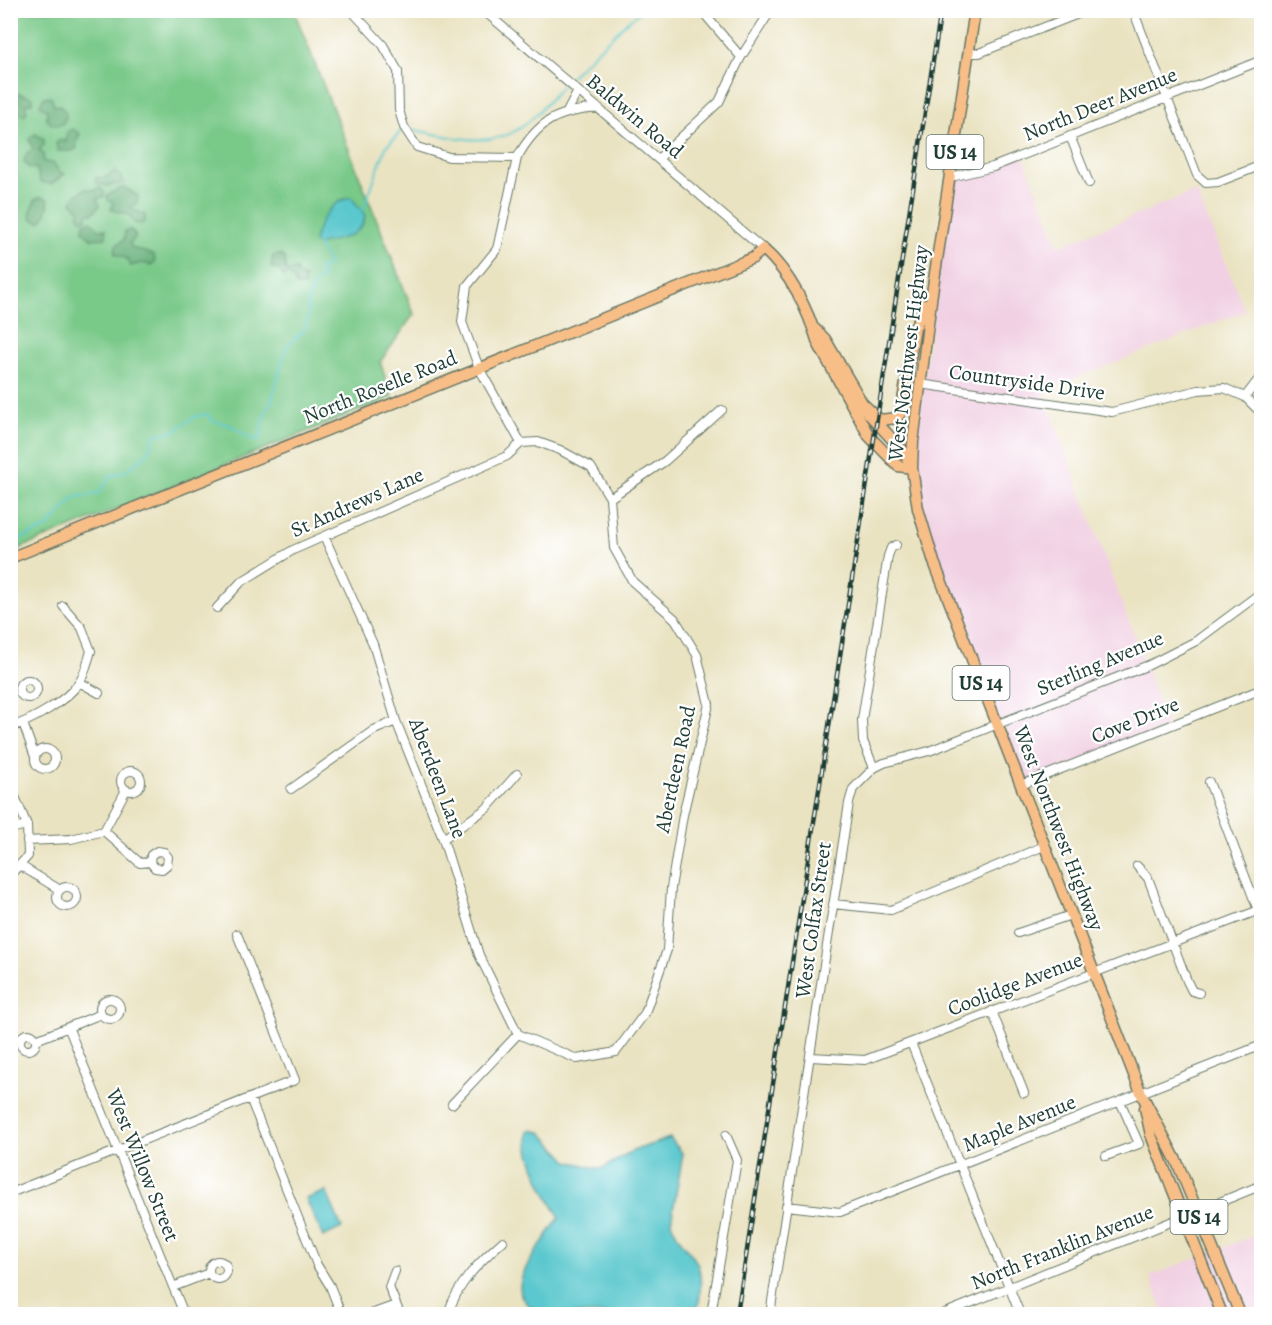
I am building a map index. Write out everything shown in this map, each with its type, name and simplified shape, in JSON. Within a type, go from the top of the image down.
[{"type":"main road","name":"West Northwest Highway","points":[[975,10],[920,384],[912,468],[923,532],[1141,1093],[1164,1134],[1240,1314]]},
{"type":"main road","name":"North Roselle Road","points":[[10,558],[753,258],[763,249]]},
{"type":"main road","points":[[763,249],[789,280],[814,328],[818,343],[869,436],[898,466],[912,468]]},
{"type":"main road","points":[[862,403],[880,420],[890,421],[897,418],[901,412],[915,328],[932,293]]},
{"type":"main road","points":[[814,328],[825,339],[876,424],[904,452],[912,468]]},
{"type":"main road","name":"West Northwest Highway","points":[[1141,1093],[1151,1135],[1222,1314]]},
{"type":"street","points":[[351,10],[383,45],[398,71],[399,110],[404,127],[417,147],[449,157],[518,158]]},
{"type":"street","name":"Baldwin Road","points":[[483,10],[763,249]]},
{"type":"street","points":[[701,10],[741,57]]},
{"type":"street","points":[[658,159],[719,102],[741,57],[771,10]]},
{"type":"street","points":[[969,53],[990,49],[1088,10]]},
{"type":"street","points":[[1133,10],[1197,175],[1206,183],[1218,182],[1262,165]]},
{"type":"street","name":"North Deer Avenue","points":[[951,177],[993,167],[1262,60]]},
{"type":"street","points":[[568,110],[578,91]]},
{"type":"street","points":[[521,443],[479,368],[462,322],[467,286],[496,249],[518,158],[535,131],[568,110],[599,108]]},
{"type":"street","points":[[1070,136],[1089,183]]},
{"type":"street","points":[[1245,397],[1262,375]]},
{"type":"street","name":"Countryside Drive","points":[[920,384],[1112,412],[1198,390],[1224,388],[1245,397],[1262,414]]},
{"type":"street","points":[[610,498],[664,461],[722,410]]},
{"type":"street","name":"Aberdeen Road","points":[[518,1034],[577,1059],[616,1052],[645,1013],[667,950],[671,888],[683,815],[709,704],[696,654],[675,620],[633,582],[614,548],[610,498],[591,467],[560,450],[538,442],[521,443]]},
{"type":"street","name":"St Andrews Lane","points":[[218,609],[248,577],[293,550],[507,456],[521,443]]},
{"type":"street","name":"Aberdeen Lane","points":[[324,536],[373,644],[396,721],[444,839],[479,955],[518,1034]]},
{"type":"street","points":[[874,768],[863,741],[862,720],[888,556],[891,548],[896,545]]},
{"type":"street","name":"Sterling Avenue","points":[[874,768],[890,760],[929,752],[1125,675],[1196,641],[1262,592]]},
{"type":"street","points":[[10,727],[23,723],[50,708],[80,682],[92,651],[82,628],[63,606]]},
{"type":"street","points":[[80,682],[99,693]]},
{"type":"street","name":"Cove Drive","points":[[1021,785],[1262,689]]},
{"type":"street","points":[[35,695],[50,708]]},
{"type":"street","points":[[291,789],[374,730],[396,721]]},
{"type":"street","points":[[23,723],[35,758]]},
{"type":"street","name":"West Colfax Street","points":[[770,1314],[849,803],[853,789],[874,768]]},
{"type":"street","points":[[444,839],[487,808],[517,774]]},
{"type":"street","points":[[1209,782],[1260,910]]},
{"type":"street","points":[[10,785],[27,825],[28,856],[10,875]]},
{"type":"street","points":[[27,841],[71,839],[104,831],[126,789]]},
{"type":"street","points":[[10,830],[27,825]]},
{"type":"street","points":[[104,831],[140,863],[150,862]]},
{"type":"street","points":[[833,904],[891,910],[1044,846]]},
{"type":"street","points":[[21,866],[60,890]]},
{"type":"street","points":[[1137,866],[1148,878],[1187,981],[1192,991],[1199,993]]},
{"type":"street","name":"Coolidge Avenue","points":[[811,1057],[865,1060],[1260,910]]},
{"type":"street","points":[[1018,933],[1071,915]]},
{"type":"street","points":[[10,1193],[295,1080],[237,934]]},
{"type":"street","points":[[992,1011],[1024,1093]]},
{"type":"street","points":[[36,1040],[69,1029],[101,1014]]},
{"type":"street","name":"West Willow Street","points":[[69,1029],[184,1314]]},
{"type":"street","points":[[452,1104],[518,1034]]},
{"type":"street","points":[[911,1043],[1020,1314]]},
{"type":"street","name":"Maple Avenue","points":[[786,1206],[840,1212],[960,1167],[1262,1045]]},
{"type":"street","points":[[250,1098],[317,1265],[330,1286],[342,1314]]},
{"type":"street","points":[[1106,1156],[1139,1144],[1120,1101]]},
{"type":"street","points":[[711,1314],[736,1160],[726,1135]]},
{"type":"street","name":"North Franklin Avenue","points":[[943,1314],[1262,1185]]},
{"type":"street","points":[[448,1314],[453,1297],[479,1262],[503,1241]]},
{"type":"street","points":[[395,1271],[389,1287],[400,1314]]},
{"type":"street","points":[[173,1287],[209,1273]]},
{"type":"street","points":[[371,1314],[396,1305]]},
{"type":"shaded area","points":[[1023,155],[1059,246],[1196,191],[1245,311],[1043,391],[1168,727],[1021,785],[934,562],[912,468],[951,177]]},
{"type":"shaded area","points":[[1261,1233],[1261,1314],[1164,1314],[1150,1276]]},
{"type":"green space","points":[[11,11],[294,11],[414,314],[380,362],[392,397],[11,552]]},
{"type":"green space","points":[[16,93],[33,97],[32,103],[25,104],[27,111],[24,116],[11,106],[11,97]]},
{"type":"green space","points":[[44,97],[51,97],[54,105],[60,106],[65,111],[66,118],[62,124],[53,125],[47,120],[47,110],[40,105]]},
{"type":"green space","points":[[73,129],[80,134],[76,142],[77,148],[72,151],[58,151],[56,143],[60,140],[66,142],[67,132]]},
{"type":"green space","points":[[35,134],[44,139],[44,145],[39,150],[43,154],[44,162],[53,163],[60,172],[65,174],[51,184],[40,182],[37,169],[28,167],[24,161],[27,153],[33,149],[29,139]]},
{"type":"green space","points":[[116,171],[125,183],[106,186],[95,182],[96,177],[103,178]]},
{"type":"green space","points":[[100,187],[105,193],[103,197],[97,199],[100,205],[93,213],[88,213],[86,219],[81,219],[78,215],[80,210],[72,202],[74,197],[85,189],[94,190]]},
{"type":"green space","points":[[123,187],[138,196],[137,203],[131,206],[133,210],[145,215],[145,221],[141,224],[135,223],[128,214],[111,210],[113,203],[107,199],[107,195]]},
{"type":"green space","points":[[41,197],[48,199],[48,208],[40,222],[32,219],[30,214],[35,200]]},
{"type":"green space","points":[[91,221],[99,229],[106,229],[106,238],[92,239],[83,231],[84,223]]},
{"type":"green space","points":[[131,230],[136,237],[130,243],[132,248],[154,255],[155,262],[151,265],[142,263],[131,266],[126,258],[115,254],[116,245],[124,240],[125,231]]},
{"type":"green space","points":[[281,255],[285,259],[285,269],[289,272],[296,270],[298,275],[305,278],[304,286],[296,286],[294,279],[289,275],[283,277],[281,271],[271,267],[273,256]]},
{"type":"water","points":[[351,197],[365,215],[359,229],[340,239],[318,245],[314,242],[326,214],[337,203]]},
{"type":"water","points":[[530,1130],[541,1132],[568,1161],[596,1168],[604,1168],[630,1152],[670,1138],[683,1154],[671,1222],[699,1269],[699,1305],[693,1314],[549,1314],[524,1301],[520,1292],[524,1272],[560,1217],[549,1200],[532,1160],[528,1137]]},
{"type":"water","points":[[326,1191],[342,1228],[323,1237],[306,1199]]},
{"type":"waterway","points":[[570,77],[629,20],[643,10]]},
{"type":"waterway","points":[[409,129],[463,139],[491,139],[504,136],[528,122],[562,86]]},
{"type":"waterway","points":[[363,210],[386,147],[402,130]]},
{"type":"waterway","points":[[10,543],[47,528],[75,497],[98,494],[111,476],[126,471],[147,454],[155,435],[174,431],[194,417],[207,414],[213,421],[230,425],[253,440],[260,439],[263,420],[273,396],[286,347],[304,330],[309,313],[307,304],[314,284],[323,278],[318,269],[326,267],[329,263],[318,245]]},
{"type":"railway","points":[[737,1314],[941,10]]}]
